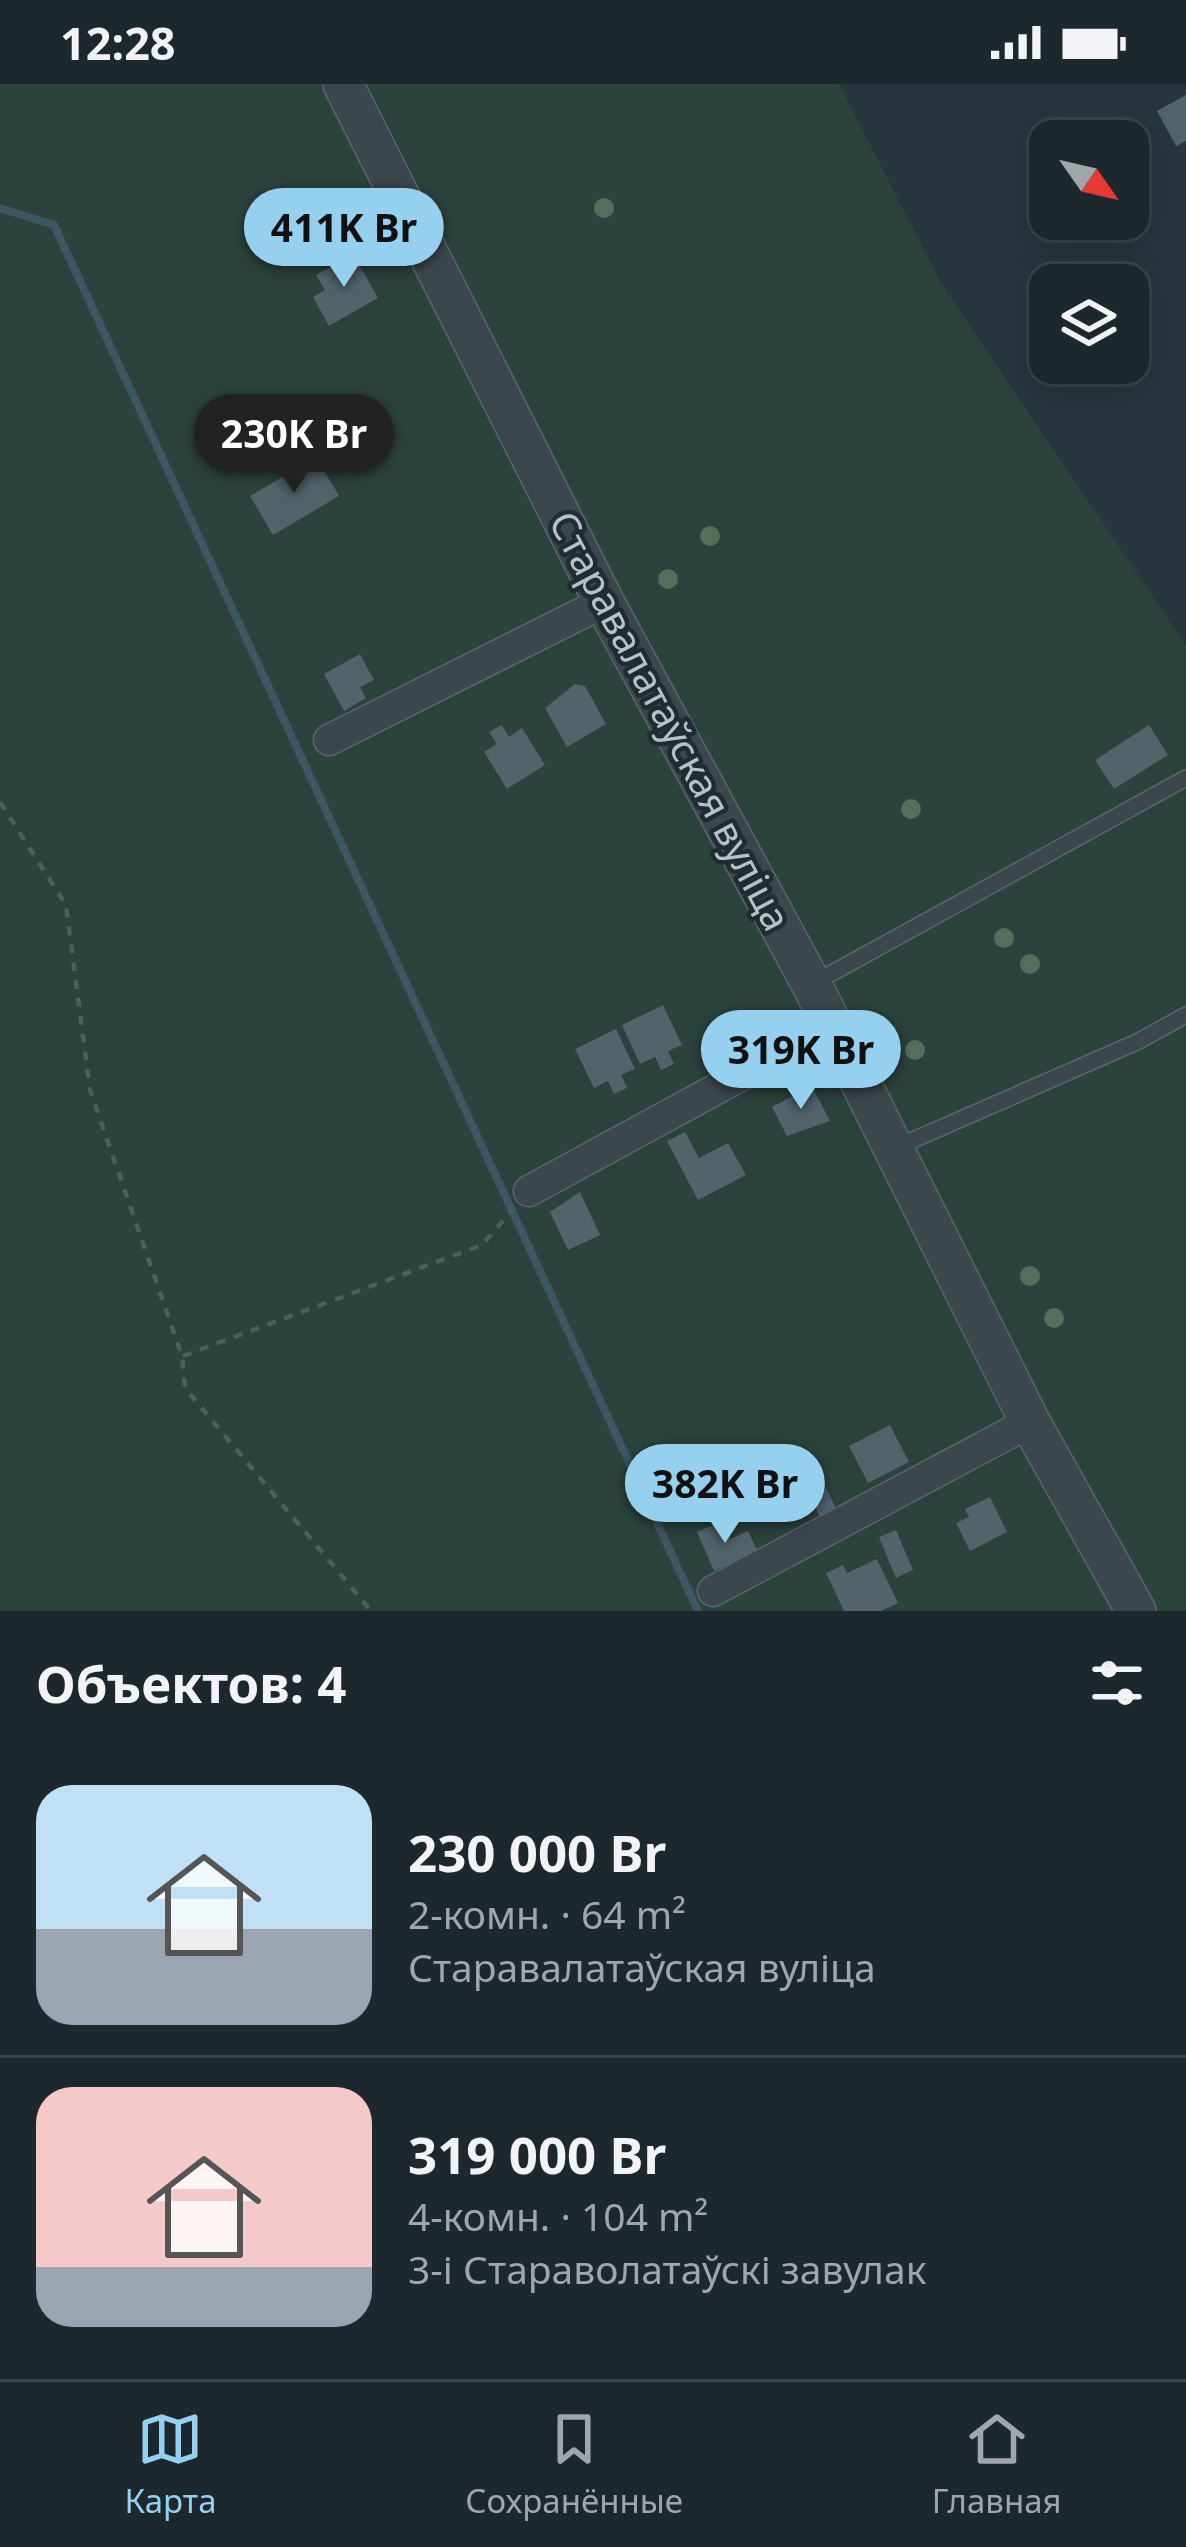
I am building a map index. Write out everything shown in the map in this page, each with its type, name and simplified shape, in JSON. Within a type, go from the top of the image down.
[{"type":"street","name":"Старавалатаўская вуліца","points":[[343,84],[604,602],[897,1148],[1030,1422],[1136,1611]]},
{"type":"street","points":[[329,740],[604,602]]},
{"type":"street","points":[[529,1191],[832,1026]]},
{"type":"street","points":[[713,1591],[1030,1422]]},
{"type":"lane","points":[[812,985],[1186,778]]},
{"type":"lane","points":[[897,1148],[1137,1042],[1186,1015]]},
{"type":"path","points":[[0,802],[66,905],[90,1090],[182,1356],[185,1388],[371,1611]]},
{"type":"path","points":[[182,1356],[482,1245],[529,1191]]},
{"type":"green space","points":[[0,84],[839,84],[940,281],[1186,646],[1186,1611],[0,1611]]},
{"type":"building","points":[[1186,95],[1186,141],[1176,146],[1157,111]]},
{"type":"building","points":[[341,198],[351,214],[291,253],[274,226],[314,200],[321,211]]},
{"type":"building","points":[[353,254],[378,298],[329,326],[313,297],[325,290],[316,275]]},
{"type":"building","points":[[316,457],[339,496],[273,535],[250,496]]},
{"type":"building","points":[[360,654],[374,680],[360,687],[366,698],[344,711],[324,674]]},
{"type":"building","points":[[575,684],[585,686],[606,724],[567,747],[545,708]]},
{"type":"building","points":[[502,725],[509,737],[522,728],[545,765],[507,789],[484,752],[497,744],[489,732]]},
{"type":"building","points":[[1149,725],[1168,755],[1114,789],[1095,760]]},
{"type":"building","points":[[663,1005],[682,1045],[668,1051],[674,1064],[661,1070],[655,1057],[640,1064],[622,1025]]},
{"type":"building","points":[[616,1029],[635,1069],[621,1075],[627,1088],[614,1094],[608,1081],[594,1088],[575,1049]]},
{"type":"building","points":[[812,1086],[830,1121],[787,1136],[772,1107]]},
{"type":"building","points":[[685,1132],[699,1158],[728,1143],[746,1175],[698,1200],[667,1141]]},
{"type":"building","points":[[580,1192],[600,1235],[568,1250],[550,1212]]},
{"type":"building","points":[[890,1425],[909,1462],[868,1483],[849,1446]]},
{"type":"building","points":[[820,1475],[839,1515],[823,1523],[814,1505],[807,1509],[802,1499],[810,1495],[804,1483]]},
{"type":"building","points":[[990,1497],[1007,1532],[970,1551],[956,1523],[969,1517],[965,1509]]},
{"type":"building","points":[[722,1521],[730,1539],[748,1531],[758,1552],[714,1571],[697,1532]]},
{"type":"building","points":[[896,1530],[913,1570],[896,1578],[879,1537]]},
{"type":"building","points":[[877,1559],[898,1603],[881,1611],[844,1611],[826,1573],[843,1565],[847,1573]]},
{"type":"waterway","points":[[0,208],[54,225],[698,1611]]}]
